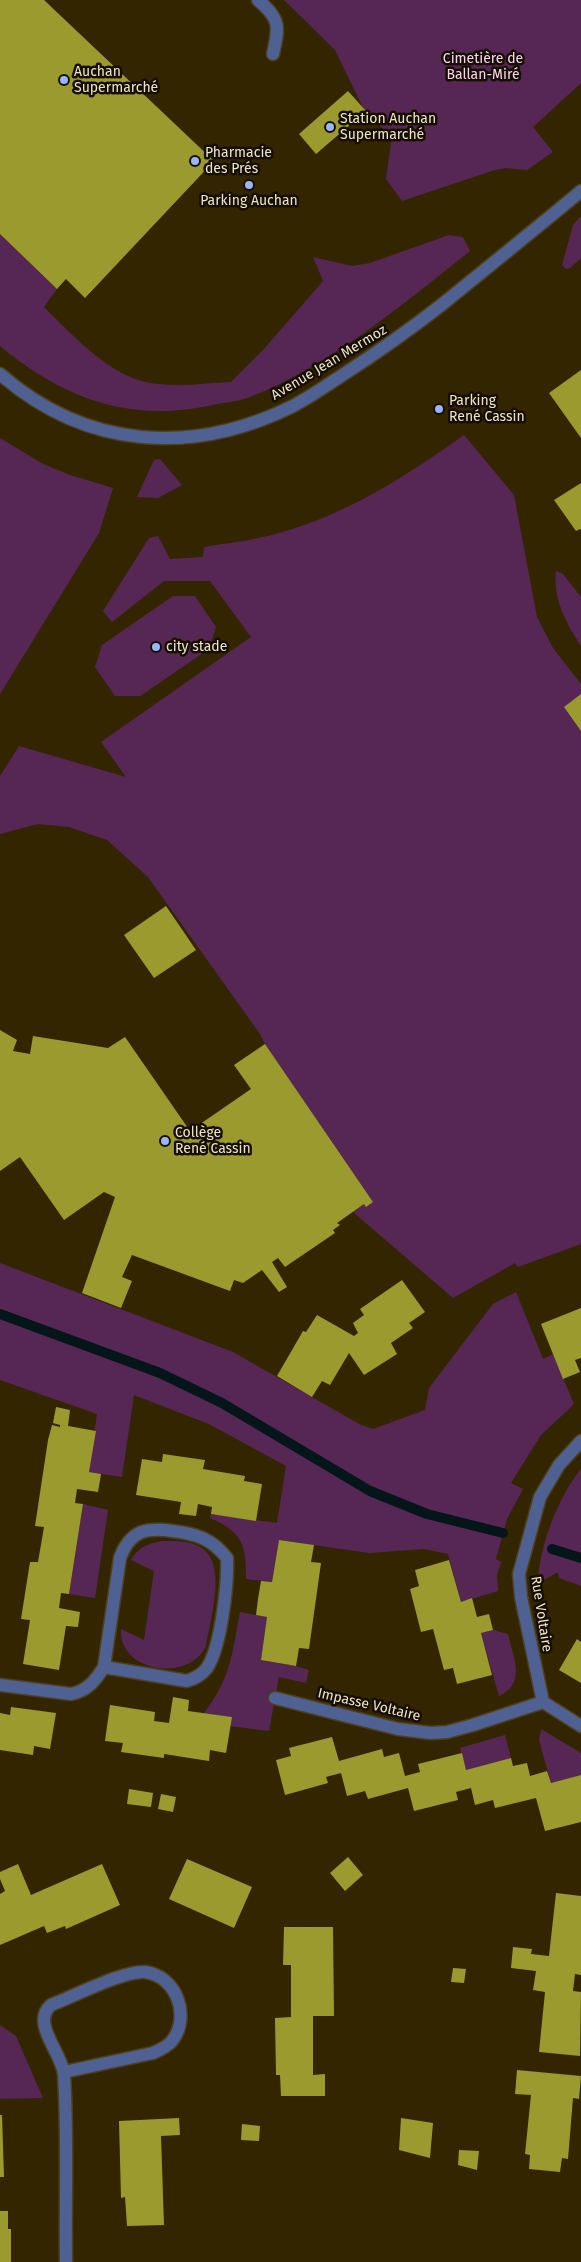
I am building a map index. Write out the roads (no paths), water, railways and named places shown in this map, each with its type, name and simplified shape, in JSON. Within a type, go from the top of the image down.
[{"type":"street","points":[[258,0],[270,10],[279,29],[273,54]]},
{"type":"street","name":"Avenue Jean Mermoz","points":[[0,374],[42,406],[99,429],[142,438],[166,439],[228,430],[267,417],[294,405],[394,341],[581,191]]},
{"type":"street","name":"Rue Voltaire","points":[[543,1702],[520,1597],[519,1574],[540,1496],[559,1465],[581,1441]]},
{"type":"street","points":[[0,1685],[71,1694],[89,1687],[97,1679],[104,1667],[123,1548],[130,1539],[146,1530],[156,1529],[198,1534],[215,1544],[228,1558],[216,1650],[205,1670],[187,1681],[104,1667]]},
{"type":"street","name":"Impasse Voltaire","points":[[275,1698],[398,1729],[431,1733],[473,1725],[543,1702]]},
{"type":"street","points":[[543,1702],[581,1726]]},
{"type":"street","points":[[64,2072],[153,2053],[163,2049],[172,2042],[177,2033],[181,2017],[180,2002],[174,1991],[154,1975],[134,1973],[51,2005],[46,2009],[44,2022],[64,2072],[66,2262]]},
{"type":"waterway","points":[[0,1314],[160,1373],[222,1403],[370,1491],[427,1514],[503,1533]]},
{"type":"waterway","points":[[552,1549],[581,1558]]},
{"type":"place","name":"Auchan Supermarché","points":[[64,80]]},
{"type":"place","name":"Station Auchan Supermarché","points":[[330,127]]},
{"type":"place","name":"Pharmacie des Prés","points":[[195,161]]},
{"type":"place","name":"Parking Auchan","points":[[249,185]]},
{"type":"place","name":"Parking René Cassin","points":[[439,409]]},
{"type":"place","name":"city stade","points":[[156,647]]},
{"type":"place","name":"Collège René Cassin","points":[[165,1141]]},
{"type":"park label","name":"Cimetière de Ballan-Miré","points":[[483,68]]}]
